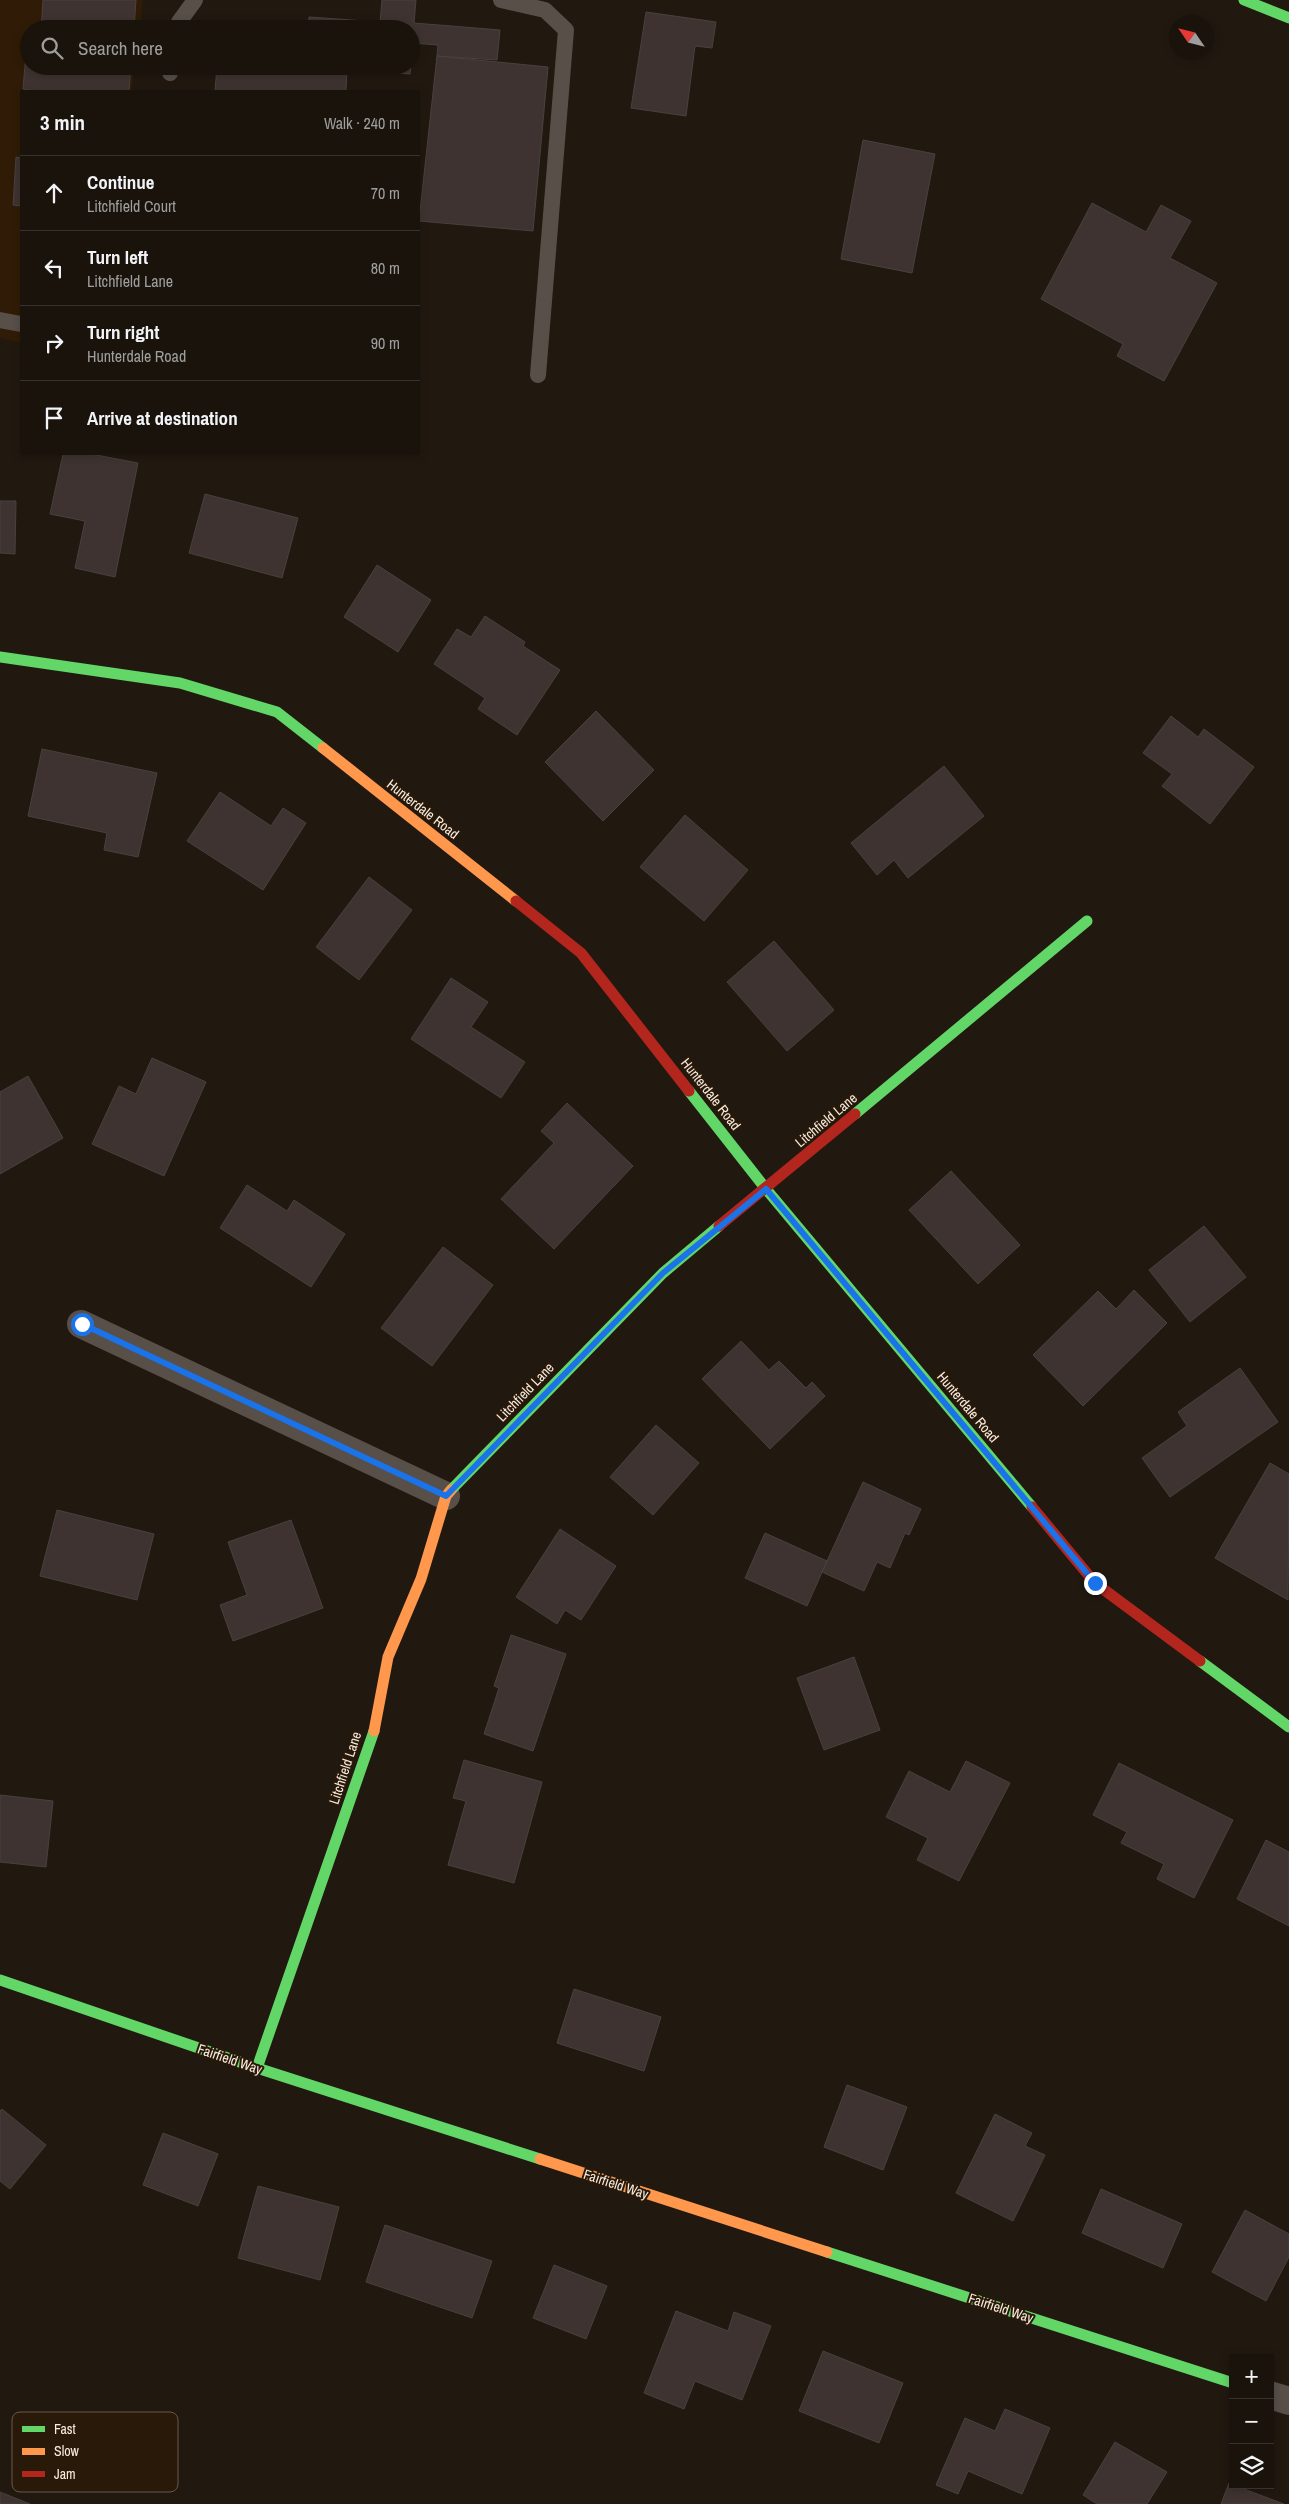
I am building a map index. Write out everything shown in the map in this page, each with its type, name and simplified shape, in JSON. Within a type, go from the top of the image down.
[{"type":"street","points":[[1244,0],[1289,18]]},
{"type":"street","name":"Hunterdale Road","points":[[0,657],[180,683],[277,712],[581,953],[766,1189],[1095,1583],[1289,1727]]},
{"type":"street","name":"Litchfield Lane","points":[[256,2068],[373,1735],[388,1657],[421,1579],[446,1496],[663,1273],[1087,921]]},
{"type":"street","points":[[82,1324],[446,1496]]},
{"type":"street","name":"Fairfield Way","points":[[0,1980],[256,2068],[1229,2382]]},
{"type":"street","points":[[1274,2396],[1289,2401]]},
{"type":"lane","points":[[181,20],[196,0]]},
{"type":"lane","points":[[501,0],[545,10],[566,30],[538,375]]},
{"type":"lane","points":[[0,320],[20,324]]},
{"type":"shaded area","points":[[0,0],[143,0],[141,20],[20,20],[20,75],[134,75],[131,90],[20,90],[20,343],[0,338]]},
{"type":"building","points":[[43,0],[136,0],[135,20],[42,20]]},
{"type":"building","points":[[382,0],[416,0],[414,20],[380,20]]},
{"type":"building","points":[[646,12],[716,22],[712,48],[695,46],[686,116],[631,108]]},
{"type":"building","points":[[309,17],[352,20],[309,20]]},
{"type":"building","points":[[420,23],[500,30],[497,60],[437,56],[438,45],[420,44]]},
{"type":"building","points":[[437,56],[548,67],[533,231],[420,221]]},
{"type":"building","points":[[24,75],[130,75],[129,90],[23,89]]},
{"type":"building","points":[[216,75],[347,75],[346,90],[215,90]]},
{"type":"building","points":[[863,140],[935,154],[912,273],[841,259]]},
{"type":"building","points":[[16,157],[20,158],[20,206],[13,205]]},
{"type":"building","points":[[1092,203],[1146,232],[1161,205],[1191,221],[1170,258],[1217,283],[1164,381],[1117,356],[1123,344],[1041,299]]},
{"type":"building","points":[[63,455],[96,455],[138,463],[115,577],[75,568],[85,521],[50,514]]},
{"type":"building","points":[[205,494],[298,518],[282,578],[189,553]]},
{"type":"building","points":[[0,501],[16,501],[15,554],[0,553]]},
{"type":"building","points":[[377,565],[431,600],[398,652],[344,617]]},
{"type":"building","points":[[485,616],[525,642],[523,646],[560,670],[517,735],[478,709],[485,698],[434,664],[457,629],[471,637]]},
{"type":"building","points":[[596,711],[654,770],[603,821],[545,762]]},
{"type":"building","points":[[1171,716],[1198,737],[1204,729],[1254,767],[1210,824],[1162,786],[1172,774],[1143,753]]},
{"type":"building","points":[[42,749],[157,773],[138,857],[104,850],[107,833],[28,816]]},
{"type":"building","points":[[944,766],[984,816],[908,878],[894,860],[877,875],[851,843]]},
{"type":"building","points":[[220,792],[271,826],[283,808],[306,823],[263,890],[187,841]]},
{"type":"building","points":[[685,815],[748,870],[704,921],[640,867]]},
{"type":"building","points":[[369,877],[412,910],[359,980],[316,947]]},
{"type":"building","points":[[774,941],[834,1010],[787,1051],[727,982]]},
{"type":"building","points":[[451,978],[488,1002],[471,1027],[525,1062],[501,1098],[411,1039]]},
{"type":"building","points":[[152,1058],[206,1082],[164,1176],[92,1144],[119,1086],[136,1094]]},
{"type":"building","points":[[28,1076],[63,1138],[0,1174],[0,1092]]},
{"type":"building","points":[[567,1103],[633,1166],[554,1249],[501,1199],[554,1143],[541,1131]]},
{"type":"building","points":[[951,1171],[1020,1245],[978,1284],[909,1210]]},
{"type":"building","points":[[247,1185],[287,1211],[294,1200],[345,1234],[311,1287],[220,1228]]},
{"type":"building","points":[[1204,1226],[1246,1277],[1190,1322],[1149,1270]]},
{"type":"building","points":[[443,1247],[493,1285],[432,1366],[381,1328]]},
{"type":"building","points":[[1134,1290],[1167,1323],[1083,1406],[1033,1355],[1098,1291],[1116,1309]]},
{"type":"building","points":[[741,1341],[769,1370],[779,1361],[806,1388],[812,1382],[825,1396],[770,1449],[702,1379]]},
{"type":"building","points":[[1240,1368],[1278,1422],[1170,1497],[1142,1458],[1187,1426],[1178,1412]]},
{"type":"building","points":[[656,1425],[699,1463],[653,1515],[610,1477]]},
{"type":"building","points":[[1270,1463],[1289,1474],[1288,1600],[1215,1558]]},
{"type":"building","points":[[863,1482],[921,1509],[909,1535],[905,1533],[890,1568],[877,1562],[864,1591],[822,1572]]},
{"type":"building","points":[[57,1510],[154,1534],[137,1600],[40,1576]]},
{"type":"building","points":[[291,1520],[323,1608],[233,1641],[220,1605],[247,1595],[228,1542]]},
{"type":"building","points":[[560,1529],[616,1566],[581,1620],[565,1610],[557,1624],[516,1597]]},
{"type":"building","points":[[765,1533],[827,1561],[807,1606],[745,1578]]},
{"type":"building","points":[[511,1635],[566,1654],[533,1751],[484,1734],[499,1688],[494,1686]]},
{"type":"building","points":[[854,1657],[880,1730],[824,1750],[797,1678]]},
{"type":"building","points":[[464,1760],[542,1782],[514,1883],[448,1865],[466,1801],[453,1798]]},
{"type":"building","points":[[966,1761],[1010,1783],[959,1881],[917,1860],[928,1838],[886,1817],[909,1771],[950,1792]]},
{"type":"building","points":[[1119,1763],[1233,1820],[1194,1898],[1157,1879],[1164,1864],[1121,1843],[1127,1832],[1093,1815]]},
{"type":"building","points":[[0,1795],[53,1801],[46,1867],[0,1862]]},
{"type":"building","points":[[1266,1840],[1289,1852],[1289,1926],[1237,1899]]},
{"type":"building","points":[[574,1989],[661,2017],[644,2071],[557,2043]]},
{"type":"building","points":[[847,2085],[907,2107],[883,2170],[824,2147]]},
{"type":"building","points":[[2,2109],[46,2145],[10,2189],[0,2181],[0,2111]]},
{"type":"building","points":[[995,2114],[1032,2133],[1025,2146],[1045,2155],[1013,2221],[956,2193]]},
{"type":"building","points":[[163,2133],[218,2154],[198,2206],[143,2185]]},
{"type":"building","points":[[258,2186],[339,2207],[320,2280],[238,2258]]},
{"type":"building","points":[[1101,2189],[1182,2224],[1163,2268],[1082,2233]]},
{"type":"building","points":[[1245,2210],[1289,2234],[1289,2257],[1266,2301],[1212,2272]]},
{"type":"building","points":[[385,2225],[492,2261],[472,2318],[366,2282]]},
{"type":"building","points":[[554,2265],[607,2286],[586,2339],[533,2318]]},
{"type":"building","points":[[676,2311],[728,2331],[734,2312],[771,2326],[742,2400],[695,2381],[684,2409],[644,2393]]},
{"type":"building","points":[[823,2351],[903,2383],[879,2443],[799,2411]]},
{"type":"building","points":[[1005,2409],[1050,2428],[1022,2494],[968,2471],[958,2494],[936,2485],[965,2418],[995,2431]]},
{"type":"building","points":[[1115,2442],[1167,2472],[1147,2504],[1097,2504],[1083,2495]]},
{"type":"building","points":[[1229,2483],[1229,2489],[1244,2489],[1284,2504],[1221,2504]]},
{"type":"building","points":[[0,2492],[30,2504],[0,2504]]},
{"type":"traffic: fast","points":[[1244,0],[1289,18]]},
{"type":"traffic: fast","points":[[0,657],[180,683],[277,712],[323,748]]},
{"type":"traffic: fast","points":[[855,1114],[1087,921]]},
{"type":"traffic: fast","points":[[689,1091],[766,1189],[1032,1507]]},
{"type":"traffic: fast","points":[[451,1490],[663,1273],[719,1226]]},
{"type":"traffic: fast","points":[[1200,1661],[1289,1727]]},
{"type":"traffic: fast","points":[[257,2068],[374,1731]]},
{"type":"traffic: fast","points":[[0,1980],[257,2068],[540,2159]]},
{"type":"traffic: fast","points":[[827,2252],[1229,2382]]},
{"type":"traffic: slow","points":[[323,748],[516,901]]},
{"type":"traffic: slow","points":[[374,1731],[388,1657],[421,1579],[446,1496],[451,1490]]},
{"type":"traffic: slow","points":[[540,2159],[827,2252]]},
{"type":"traffic: jam","points":[[516,901],[581,953],[689,1091]]},
{"type":"traffic: jam","points":[[719,1226],[855,1114]]},
{"type":"traffic: jam","points":[[1032,1507],[1095,1583],[1200,1661]]},
{"type":"route","points":[[82,1324],[446,1496],[548,1389],[663,1273],[766,1189],[1095,1583]]}]
